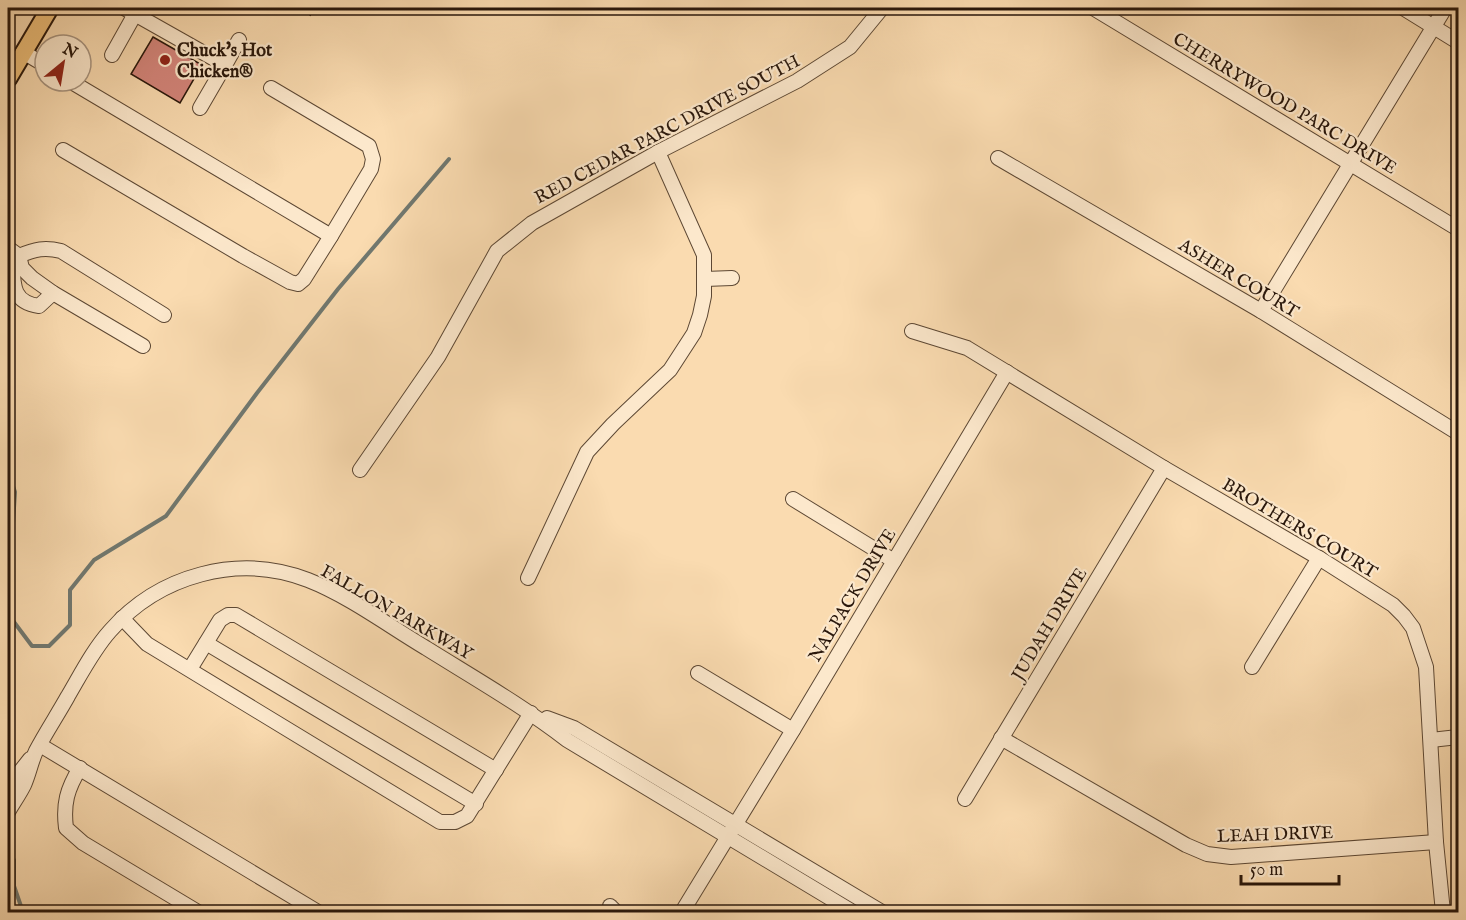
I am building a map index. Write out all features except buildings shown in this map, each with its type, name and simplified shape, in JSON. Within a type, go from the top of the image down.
[{"type":"main road","points":[[8,79],[50,8]]},
{"type":"street","name":"RED CEDAR PARC DRIVE SOUTH","points":[[360,470],[438,357],[497,251],[532,223],[658,152],[797,81],[850,47],[882,8]]},
{"type":"street","name":"CHERRYWOOD PARC DRIVE","points":[[1093,8],[1458,229]]},
{"type":"street","points":[[1403,8],[1458,42]]},
{"type":"street","points":[[1261,311],[1445,8]]},
{"type":"street","points":[[112,55],[129,11],[225,66]]},
{"type":"street","points":[[200,108],[239,40]]},
{"type":"street","points":[[23,52],[33,58]]},
{"type":"street","points":[[63,150],[243,256],[290,282],[298,284],[304,279],[331,236],[371,169],[373,159],[369,146],[271,88]]},
{"type":"street","points":[[90,93],[331,236]]},
{"type":"street","points":[[528,578],[587,452],[670,370],[694,333],[704,296],[704,255],[658,152]]},
{"type":"street","name":"ASHER COURT","points":[[998,158],[1261,311],[1458,433]]},
{"type":"street","points":[[13,252],[47,248],[61,251],[164,315]]},
{"type":"street","points":[[13,252],[11,298],[39,306],[53,293]]},
{"type":"street","points":[[13,252],[22,268],[53,293],[143,346]]},
{"type":"street","points":[[705,279],[732,278]]},
{"type":"street","name":"BROTHERS COURT","points":[[912,331],[968,348],[1164,468],[1319,558],[1393,605],[1404,615],[1413,628],[1426,667],[1436,842],[1443,912]]},
{"type":"street","name":"NALPACK DRIVE","points":[[682,912],[1007,372]]},
{"type":"street","name":"JUDAH DRIVE","points":[[965,799],[1164,468]]},
{"type":"street","points":[[793,499],[894,561]]},
{"type":"street","points":[[1252,667],[1319,558]]},
{"type":"street","name":"FALLON PARKWAY","points":[[8,788],[38,749],[97,647],[122,618],[145,598],[174,582],[206,573],[236,568],[277,572],[308,580],[335,594],[531,712],[574,729],[853,912]]},
{"type":"street","points":[[190,669],[220,620],[228,615],[236,615],[496,770]]},
{"type":"street","points":[[122,618],[147,644],[440,822],[455,822],[467,816],[531,712]]},
{"type":"street","points":[[206,644],[476,804]]},
{"type":"street","points":[[698,673],[793,730]]},
{"type":"street","points":[[1431,740],[1458,737]]},
{"type":"street","name":"LEAH DRIVE","points":[[1001,738],[1168,836],[1207,854],[1231,856],[1436,842]]},
{"type":"street","points":[[38,749],[80,768],[318,912]]},
{"type":"street","name":"FALLON PARKWAY","points":[[8,812],[24,785],[38,749]]},
{"type":"street","points":[[80,768],[73,778],[63,808],[66,828],[83,843],[198,912]]},
{"type":"street","name":"FALLON PARKWAY","points":[[731,831],[882,912]]},
{"type":"path","points":[[8,18],[14,8]]},
{"type":"path","points":[[298,8],[312,16]]},
{"type":"waterway","points":[[8,614],[32,646],[49,646],[70,625],[70,590],[94,560],[166,516],[338,289],[449,159]]},
{"type":"waterway","points":[[8,472],[15,492],[12,539],[8,547]]},
{"type":"waterway","points":[[14,860],[14,886],[23,912]]},
{"type":"place","name":"Chuck's Hot Chicken®","points":[[165,60]]}]
